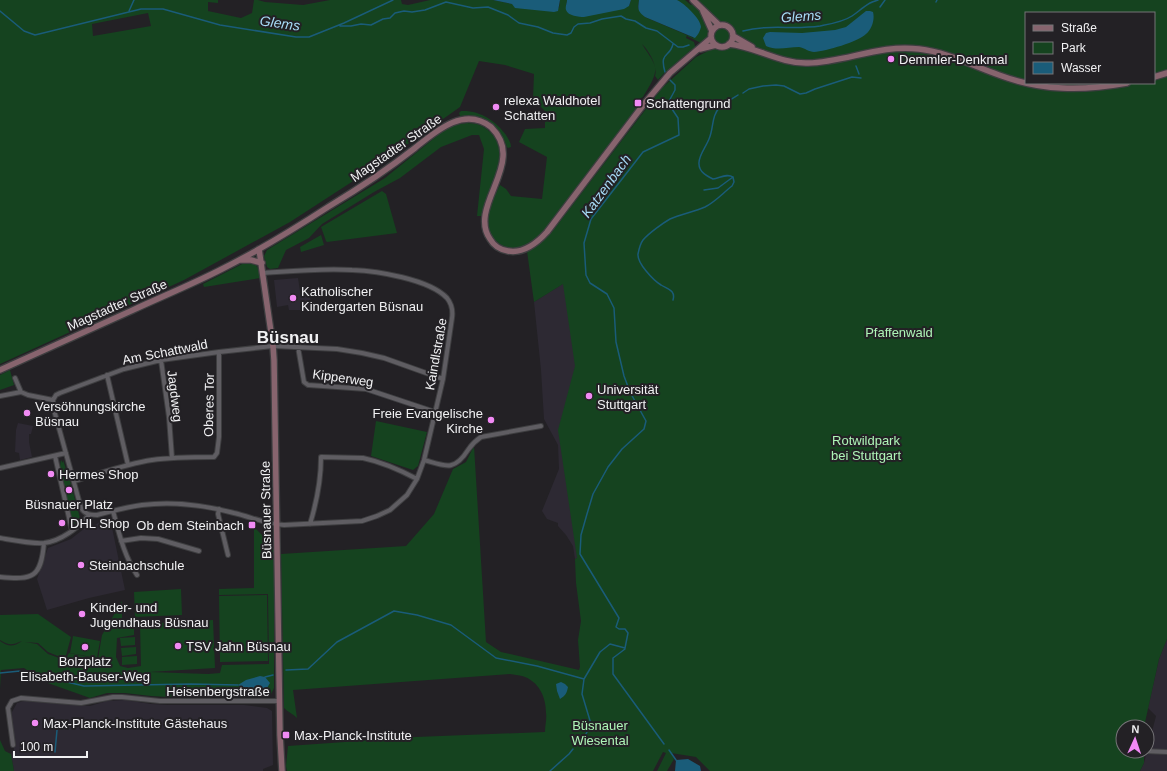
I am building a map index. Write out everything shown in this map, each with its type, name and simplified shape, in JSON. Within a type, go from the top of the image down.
[{"type":"main road","points":[[693,0],[719,25]]},
{"type":"main road","points":[[703,10],[712,30],[711,38],[716,45],[723,47],[732,42],[733,33],[730,28],[724,25],[719,25],[712,30]]},
{"type":"main road","points":[[733,36],[766,55]]},
{"type":"main road","name":"Magstadter Straße","points":[[0,370],[182,288],[239,260],[370,181],[444,126],[457,121],[469,119],[481,122],[493,130],[500,141],[503,151],[502,168],[486,214],[485,222],[487,234],[494,244],[504,250],[518,252],[526,249],[533,245],[547,232],[644,104],[670,73],[711,38]]},
{"type":"main road","points":[[729,44],[780,60],[814,63],[882,50],[910,48],[942,54],[1001,76],[1025,83]]},
{"type":"main road","name":"Magstadter Straße","points":[[700,48],[716,45]]},
{"type":"main road","points":[[1155,77],[1167,73]]},
{"type":"main road","points":[[1029,84],[1051,88],[1080,89],[1121,84]]},
{"type":"main road","name":"Büsnauer Straße","points":[[259,249],[273,346],[282,771]]},
{"type":"main road","points":[[239,260],[251,260],[262,263]]},
{"type":"street","name":"Kaindlstraße","points":[[263,273],[328,269],[353,270],[405,278],[434,289],[448,299],[453,314],[443,379],[424,460],[417,479],[407,495],[390,510],[362,521],[277,525]]},
{"type":"street","name":"Am Schattwald","points":[[53,400],[60,393],[135,366],[161,360],[273,346],[337,349],[362,352],[384,358],[443,379]]},
{"type":"street","name":"Kipperweg","points":[[298,347],[304,382],[308,385],[366,389],[435,412]]},
{"type":"street","name":"Oberes Tor","points":[[172,458],[214,457],[217,453],[220,437],[219,352]]},
{"type":"street","name":"Jagdweg","points":[[161,360],[169,417],[172,458]]},
{"type":"street","points":[[107,375],[128,465]]},
{"type":"street","points":[[15,378],[21,392]]},
{"type":"street","points":[[0,396],[21,392],[28,395],[53,400],[54,410],[81,508],[84,513],[89,515],[97,515],[143,505],[181,504],[218,509],[277,525]]},
{"type":"street","points":[[424,460],[450,466],[456,464],[463,458],[474,441],[481,437],[540,426]]},
{"type":"street","points":[[0,468],[66,453]]},
{"type":"street","points":[[55,456],[72,531]]},
{"type":"street","points":[[310,524],[318,497],[321,457],[369,459],[402,470],[417,479]]},
{"type":"street","points":[[74,481],[128,465],[151,460],[172,458]]},
{"type":"street","points":[[218,509],[228,555]]},
{"type":"street","points":[[113,511],[121,541],[130,565],[137,575]]},
{"type":"street","points":[[0,538],[44,543],[59,538],[72,531],[82,524],[89,515]]},
{"type":"street","points":[[121,541],[141,538],[158,539],[199,551]]},
{"type":"street","points":[[0,577],[30,577],[36,573],[43,553],[44,543]]},
{"type":"street","name":"Heisenbergstraße","points":[[13,745],[8,708],[12,701],[21,698],[81,703],[122,696],[160,701],[280,701]]},
{"type":"street","points":[[1155,751],[1167,752]]},
{"type":"shaded area","name":"Universität Stuttgart","points":[[599,261],[602,552],[575,559],[573,546],[558,526],[558,523],[547,519],[542,511],[559,469],[558,445],[544,419],[534,302]]},
{"type":"shaded area","name":"Katholischer Kindergarten Büsnau","points":[[298,278],[300,291],[310,291],[311,310],[289,310],[288,305],[277,307],[274,280]]},
{"type":"shaded area","points":[[18,423],[33,426],[31,434],[29,434],[32,457],[20,460],[19,453],[15,452],[16,430]]},
{"type":"shaded area","name":"Steinbachschule","points":[[110,518],[125,590],[47,610],[37,579],[48,548],[71,539],[85,528],[97,524],[100,520]]},
{"type":"shaded area","points":[[1167,639],[1167,771],[1140,771],[1145,759],[1155,759],[1156,716],[1148,708],[1159,659]]},
{"type":"shaded area","points":[[125,700],[168,705],[244,705],[267,708],[272,711],[273,765],[263,769],[263,771],[14,771],[11,754],[14,750],[11,723],[12,712],[17,703],[24,701],[43,701],[90,706],[107,701]]},
{"type":"green space","points":[[0,0],[218,0],[218,3],[208,2],[208,11],[241,18],[252,13],[254,0],[303,5],[330,0],[401,0],[402,4],[408,5],[430,0],[493,0],[512,4],[559,8],[560,0],[567,0],[566,10],[629,6],[631,0],[639,0],[638,8],[645,17],[687,35],[686,38],[694,42],[695,48],[666,71],[658,80],[655,76],[655,68],[653,79],[643,97],[639,100],[637,110],[546,227],[529,243],[515,248],[500,244],[491,234],[488,215],[495,194],[500,185],[506,189],[511,196],[542,199],[547,157],[519,142],[525,129],[545,128],[545,111],[533,99],[534,74],[505,65],[479,61],[460,107],[381,163],[290,222],[184,280],[0,364]],"holes":[[[148,13],[151,26],[93,36],[92,24]]]},
{"type":"green space","name":"Pfaffenwald","points":[[676,0],[685,0],[691,5],[696,0],[1167,0],[1167,639],[1159,659],[1146,719],[1115,719],[1115,759],[1144,759],[1144,763],[1140,771],[710,771],[696,757],[671,753],[674,759],[667,771],[657,771],[666,753],[663,752],[653,771],[287,771],[288,746],[416,737],[545,732],[546,707],[540,690],[528,678],[510,674],[293,690],[297,718],[284,708],[281,554],[406,546],[434,514],[453,469],[466,462],[474,446],[486,642],[501,652],[579,670],[578,640],[581,621],[576,583],[575,559],[577,558],[558,430],[575,366],[563,284],[534,302],[527,251],[540,243],[551,233],[662,88],[696,57],[708,51],[703,42],[699,42],[687,36],[688,35],[693,38],[687,7]]},
{"type":"green space","points":[[461,111],[475,112],[487,117],[506,135],[511,147],[507,147],[502,136],[490,122],[479,117],[460,116],[459,113]]},
{"type":"green space","points":[[460,124],[477,124],[487,129],[497,141],[499,149],[500,156],[497,173],[486,200],[482,216],[477,216],[484,149],[479,135],[472,135],[441,147],[400,178],[322,224],[309,238],[286,250],[278,268],[270,269],[267,267],[264,256],[267,250],[385,178],[443,131]]},
{"type":"green space","points":[[382,191],[386,194],[397,233],[326,241],[321,227]]},
{"type":"green space","points":[[321,235],[324,245],[301,252],[300,247]]},
{"type":"green space","points":[[246,262],[253,263],[257,266],[260,278],[204,287],[203,284]]},
{"type":"green space","points":[[10,370],[14,385],[0,390],[0,375]]},
{"type":"green space","points":[[376,421],[427,432],[418,466],[413,470],[371,456]]},
{"type":"green space","points":[[61,460],[63,463],[63,460],[71,484],[67,487],[64,485],[60,466]]},
{"type":"green space","points":[[69,491],[73,492],[80,518],[75,524],[71,521],[66,497]]},
{"type":"green space","points":[[254,527],[274,547],[274,688],[271,694],[168,697],[107,693],[90,698],[45,682],[24,668],[1,670],[0,689],[0,641],[11,646],[22,641],[11,644],[0,640],[0,615],[38,614],[71,637],[65,659],[48,652],[38,643],[25,642],[37,644],[48,654],[65,660],[69,653],[98,659],[102,635],[122,601],[122,621],[134,621],[139,628],[134,629],[134,635],[117,638],[116,657],[120,666],[128,668],[141,666],[140,624],[213,620],[215,668],[149,672],[208,674],[220,673],[222,665],[269,664],[268,594],[219,595],[219,589],[254,588]]},
{"type":"green space","name":"TSV Jahn Büsnau","points":[[181,589],[182,615],[135,617],[134,592]]},
{"type":"green space","name":"TSV Jahn Büsnau","points":[[267,595],[268,661],[220,662],[219,596]]},
{"type":"green space","name":"Bolzplatz Elisabeth-Bauser-Weg","points":[[73,636],[100,641],[97,658],[70,653]]},
{"type":"green space","points":[[135,637],[135,645],[121,646],[120,638]]},
{"type":"green space","points":[[136,647],[136,654],[122,656],[121,648]]},
{"type":"green space","points":[[137,656],[137,664],[122,665],[122,657]]},
{"type":"green space","points":[[0,740],[5,751],[11,754],[14,771],[0,771]]},
{"type":"water","points":[[493,0],[560,0],[558,11],[554,12],[515,8],[512,4]]},
{"type":"water","points":[[567,0],[631,0],[629,6],[624,9],[579,17],[567,12]]},
{"type":"water","points":[[639,0],[677,0],[688,8],[698,20],[701,27],[699,33],[695,38],[645,17],[639,10]]},
{"type":"water","points":[[866,11],[873,12],[874,15],[868,32],[856,40],[834,48],[814,52],[799,47],[774,48],[766,46],[763,38],[766,33],[770,32],[802,33],[835,30],[846,27]]},
{"type":"water","points":[[260,676],[265,677],[270,683],[267,688],[252,690],[238,685],[246,680]]},
{"type":"water","points":[[561,682],[568,687],[566,694],[560,699],[556,684]]},
{"type":"water","points":[[688,759],[700,766],[701,771],[675,771],[676,760]]},
{"type":"waterway","points":[[129,11],[134,0]]},
{"type":"waterway","name":"Glems","points":[[0,11],[24,31],[35,35],[141,9],[163,9],[220,25],[296,37],[309,37],[344,23],[393,0]]},
{"type":"waterway","name":"Glems","points":[[743,31],[762,28],[810,27],[832,24],[848,18],[867,5],[878,0]]},
{"type":"waterway","points":[[880,7],[885,0]]},
{"type":"waterway","name":"Glems","points":[[340,26],[361,24],[371,25],[383,19],[390,18],[395,13],[425,10],[446,2],[473,8],[488,7],[508,15],[519,23],[538,27],[553,33],[567,35],[571,33],[574,27],[578,24],[590,23],[602,19],[621,16],[635,21],[646,28],[657,31],[678,47],[689,45]]},
{"type":"waterway","name":"Katzenbach","points":[[665,72],[663,61],[673,44]]},
{"type":"waterway","points":[[856,66],[859,74]]},
{"type":"waterway","points":[[743,93],[749,89],[776,85],[784,86],[800,94],[852,77],[861,78]]},
{"type":"waterway","name":"Katzenbach","points":[[577,744],[586,734],[591,724],[582,694],[584,679],[600,652],[610,644],[625,648],[628,633],[625,629],[619,629],[616,627],[619,618],[580,554],[581,535],[593,494],[608,467],[622,449],[644,429],[646,421],[630,392],[624,376],[616,342],[614,308],[607,294],[590,283],[586,275],[584,243],[591,219],[643,152],[679,135],[678,118],[668,103],[675,90],[675,85],[670,80]]},
{"type":"waterway","points":[[673,300],[674,297],[672,292],[658,283],[640,262],[638,258],[640,247],[642,242],[652,231],[670,219],[709,205],[732,186],[734,182],[733,177],[726,176],[713,179],[702,171],[699,167],[699,161],[711,135],[715,114],[720,107],[738,95]]},
{"type":"waterway","points":[[704,190],[718,188],[733,177]]},
{"type":"waterway","points":[[286,670],[308,669],[337,642],[394,611],[417,615],[451,625],[496,658],[537,666],[584,679]]},
{"type":"waterway","points":[[625,649],[613,658],[613,674],[664,744]]},
{"type":"waterway","points":[[0,673],[20,671],[84,686],[191,684],[238,685]]},
{"type":"waterway","points":[[265,677],[273,675]]},
{"type":"waterway","points":[[55,752],[57,730]]},
{"type":"waterway","name":"Katzenbach","points":[[550,771],[573,749]]},
{"type":"waterway","points":[[669,750],[676,760]]},
{"type":"place","name":"Demmler-Denkmal","points":[[891,59]]},
{"type":"place","name":"Schattengrund","points":[[638,103]]},
{"type":"place","name":"relexa Waldhotel Schatten","points":[[496,107]]},
{"type":"place","name":"Katholischer Kindergarten Büsnau","points":[[293,298]]},
{"type":"place","name":"Universität Stuttgart","points":[[589,396]]},
{"type":"place","name":"Versöhnungskirche Büsnau","points":[[27,413]]},
{"type":"place","name":"Freie Evangelische Kirche","points":[[491,420]]},
{"type":"place","name":"Hermes Shop","points":[[51,474]]},
{"type":"place","name":"Büsnauer Platz","points":[[69,490]]},
{"type":"place","name":"DHL Shop","points":[[62,523]]},
{"type":"place","name":"Ob dem Steinbach","points":[[252,525]]},
{"type":"place","name":"Steinbachschule","points":[[81,565]]},
{"type":"place","name":"Kinder- und Jugendhaus Büsnau","points":[[82,614]]},
{"type":"place","name":"TSV Jahn Büsnau","points":[[178,646]]},
{"type":"place","name":"Bolzplatz Elisabeth-Bauser-Weg","points":[[85,647]]},
{"type":"place","name":"Max-Planck-Institute Gästehaus","points":[[35,723]]},
{"type":"place","name":"Max-Planck-Institute","points":[[286,735]]},
{"type":"district","name":"Büsnau","points":[[288,337]]},
{"type":"park label","name":"Rotwildpark bei Stuttgart","points":[[866,448]]},
{"type":"park label","name":"Büsnauer Wiesental","points":[[600,732]]}]
